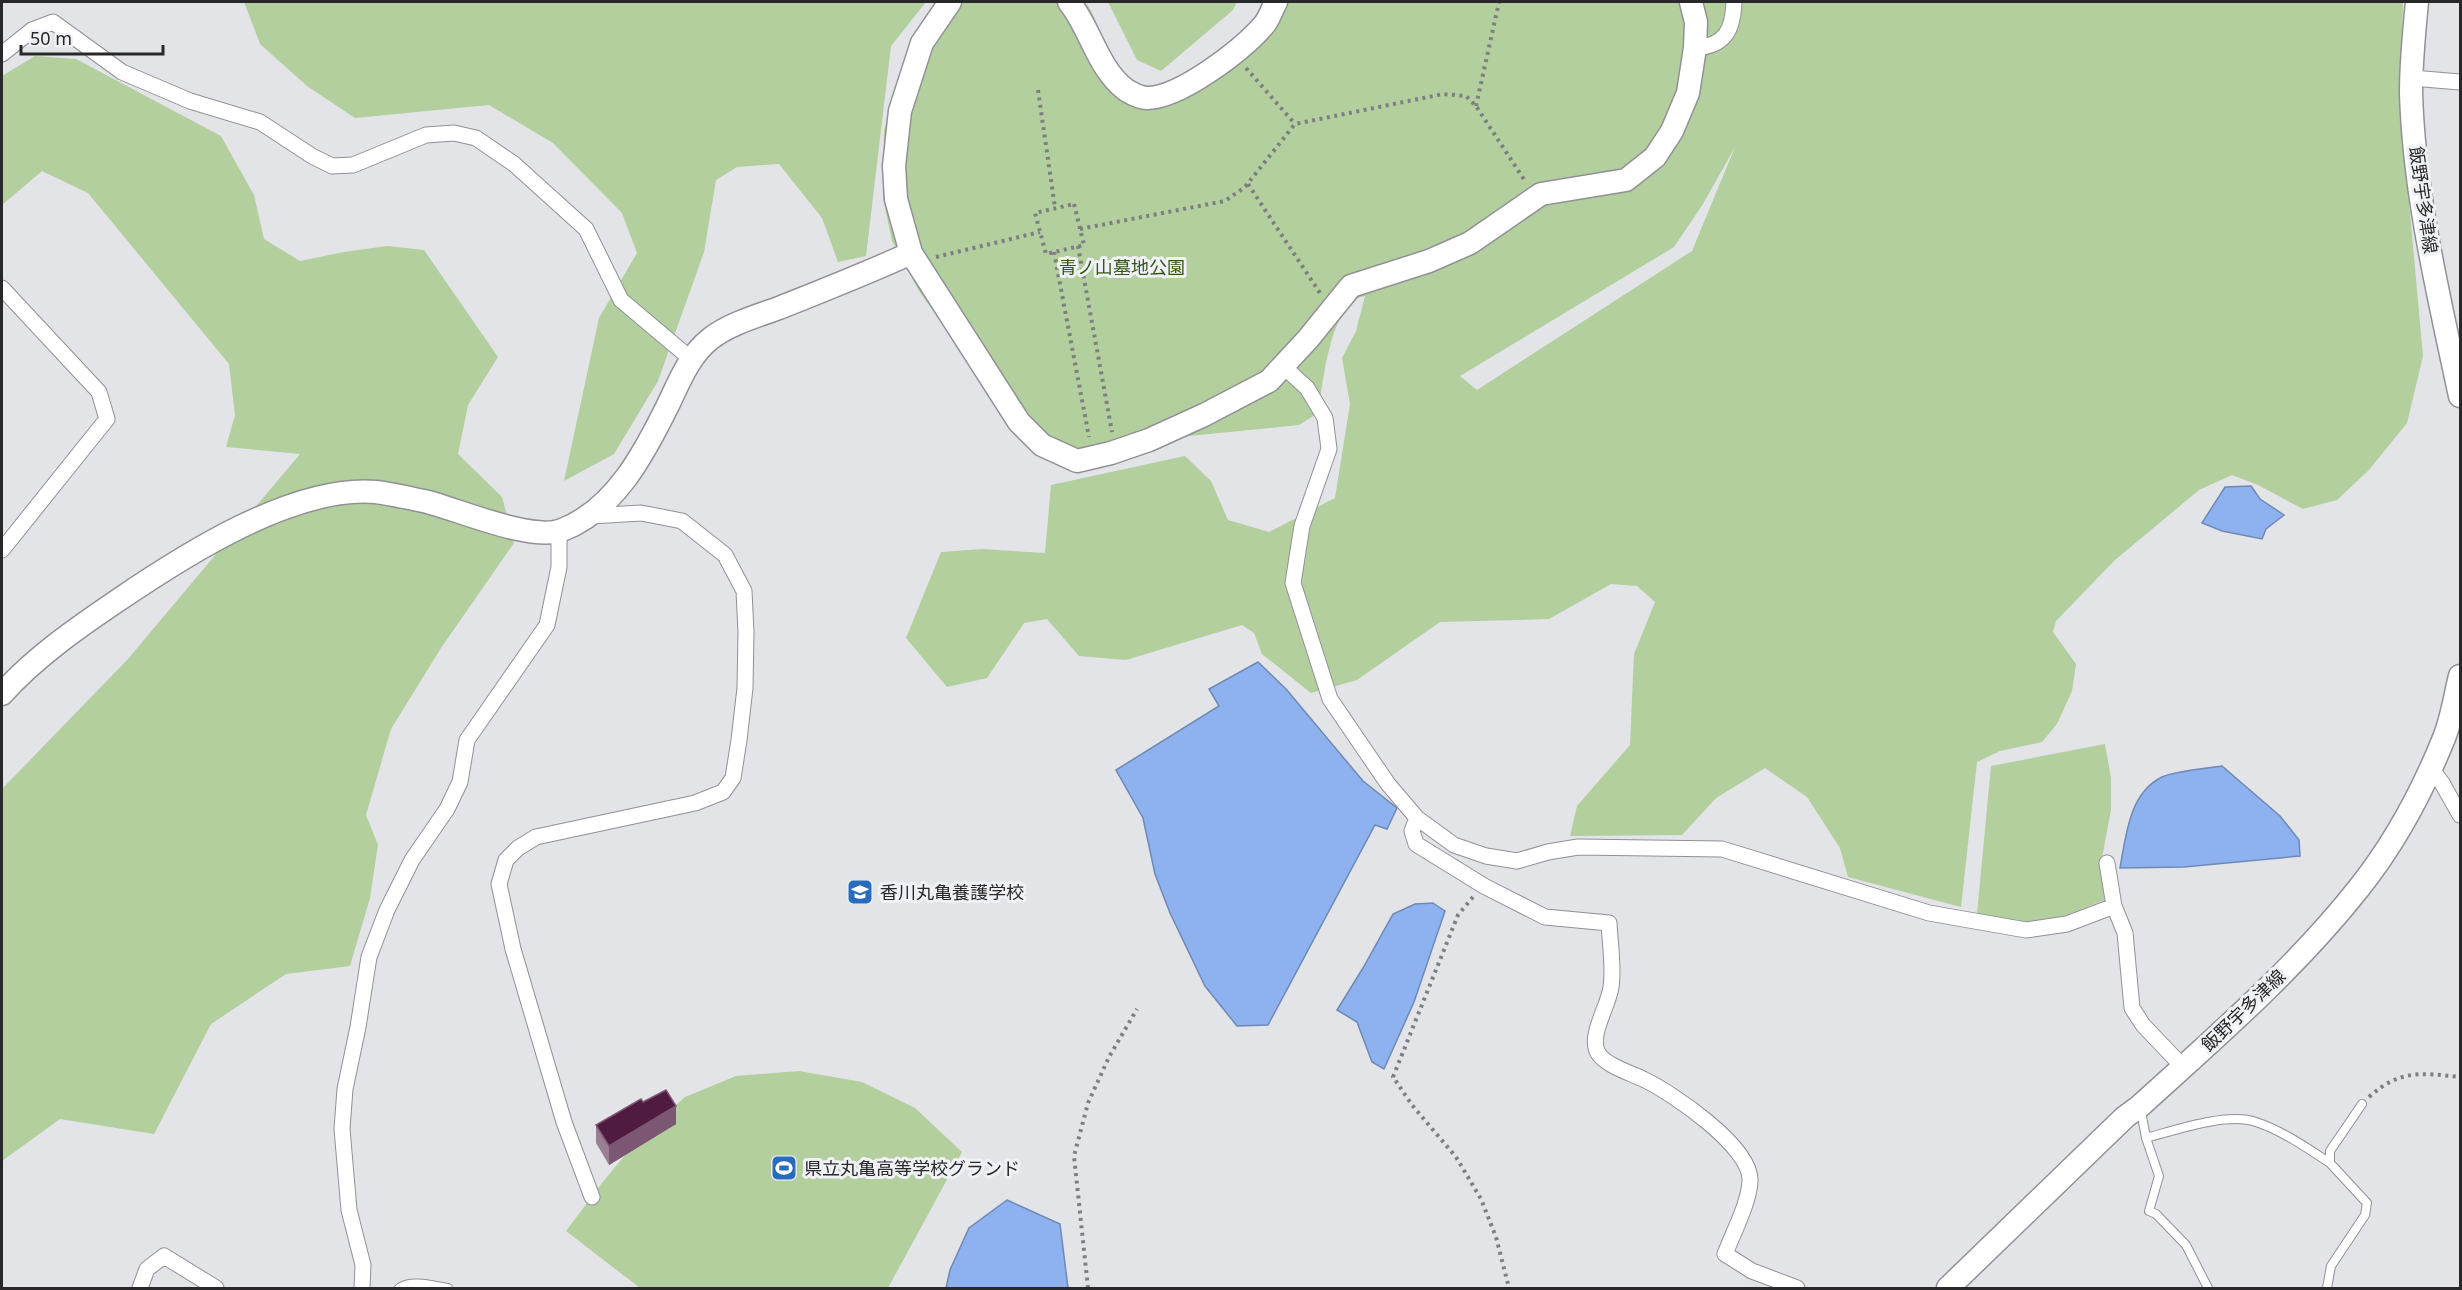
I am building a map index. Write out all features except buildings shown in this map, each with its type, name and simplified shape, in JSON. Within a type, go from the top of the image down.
[{"type":"street","points":[[950,2],[921,43],[900,111],[894,166],[896,199],[914,257],[1019,422],[1042,445],[1077,460],[1149,440],[1204,415],[1269,381],[1351,286],[1429,261],[1470,243],[1541,194],[1626,180],[1655,157],[1672,131],[1688,93],[1695,48],[1696,22],[1691,2]]},
{"type":"street","points":[[1069,2],[1078,13],[1107,72],[1127,91],[1145,99],[1164,96],[1205,76],[1264,25],[1276,2]]},
{"type":"street","points":[[1695,48],[1705,47],[1720,40],[1733,24],[1734,2]]},
{"type":"street","name":"飯野宇多津線","points":[[2417,2],[2412,78],[2417,174],[2460,396]]},
{"type":"street","points":[[2,54],[32,30],[53,22],[122,72],[190,101],[260,122],[312,156],[332,166],[353,165],[426,135],[454,133],[476,138],[514,164],[586,229],[621,300],[691,359]]},
{"type":"street","points":[[2412,78],[2460,82]]},
{"type":"street","points":[[2,694],[75,629],[207,544],[262,517],[328,495],[374,492],[424,501],[525,531],[560,532],[591,516],[611,497],[661,420],[691,359],[710,338],[735,325],[914,257]]},
{"type":"street","points":[[2,288],[99,392],[107,419],[2,550]]},
{"type":"street","points":[[1283,366],[1306,388],[1325,418],[1329,449],[1302,526],[1293,583],[1330,699],[1388,784],[1417,818],[1454,845],[1486,856],[1517,861],[1548,852],[1578,847],[1722,849],[1929,913],[2026,930],[2067,924],[2114,906]]},
{"type":"street","points":[[591,516],[641,513],[682,521],[725,555],[744,591],[746,632],[745,688],[739,740],[733,778],[723,792],[695,803],[536,837],[518,848],[506,861],[499,884],[513,949],[564,1122],[592,1197]]},
{"type":"street","points":[[362,1288],[363,1265],[349,1210],[342,1129],[347,1078],[369,957],[387,910],[412,860],[447,809],[460,782],[467,740],[547,625],[559,567],[560,532]]},
{"type":"street","name":"飯野宇多津線","points":[[1948,1288],[2117,1125],[2140,1107],[2241,1014],[2308,948],[2360,887],[2398,831],[2431,768],[2445,735],[2460,676]]},
{"type":"street","points":[[2431,768],[2460,815]]},
{"type":"street","points":[[1417,818],[1412,831],[1416,844],[1484,886],[1545,917],[1610,923],[1611,987],[1595,1039],[1598,1052],[1606,1061],[1661,1088],[1723,1134],[1740,1154],[1751,1179],[1743,1209],[1725,1254],[1752,1272],[1797,1288]]},
{"type":"street","points":[[2107,863],[2114,906],[2125,933],[2132,1008],[2143,1025],[2183,1067]]},
{"type":"street","points":[[140,1288],[147,1269],[164,1256],[216,1288]]},
{"type":"lane","points":[[2330,1163],[2330,1151],[2362,1104]]},
{"type":"lane","points":[[2140,1107],[2146,1138],[2159,1176],[2149,1211],[2156,1214],[2186,1245],[2208,1288]]},
{"type":"lane","points":[[2146,1138],[2219,1120],[2255,1121],[2293,1140],[2330,1163],[2367,1203],[2365,1215],[2331,1266],[2327,1288]]},
{"type":"lane","points":[[399,1288],[404,1285],[425,1284],[448,1288]]},
{"type":"path","points":[[1476,106],[1499,2]]},
{"type":"path","points":[[1232,52],[1294,124]]},
{"type":"path","points":[[1038,90],[1055,208]]},
{"type":"path","points":[[1080,229],[1225,201],[1248,184],[1294,124],[1443,94],[1466,96],[1476,106],[1536,197]]},
{"type":"path","points":[[1248,184],[1331,310]]},
{"type":"path","points":[[1074,204],[1080,229],[1084,245],[1046,254],[1035,213],[1074,204]]},
{"type":"path","points":[[914,257],[1040,232]]},
{"type":"path","points":[[1078,246],[1115,451]]},
{"type":"path","points":[[1054,252],[1092,457]]},
{"type":"path","points":[[1484,886],[1458,915],[1393,1077],[1412,1105],[1456,1156],[1481,1199],[1496,1237],[1509,1288]]},
{"type":"path","points":[[1089,1288],[1074,1156],[1088,1103],[1109,1057],[1137,1010]]},
{"type":"path","points":[[2362,1104],[2383,1085],[2397,1078],[2427,1074],[2460,1077]]},
{"type":"green space","points":[[244,2],[926,2],[891,46],[866,256],[838,262],[822,218],[779,164],[737,167],[716,180],[704,252],[658,381],[614,454],[564,481],[599,318],[637,253],[622,213],[553,143],[489,105],[355,118],[307,86],[260,44]]},
{"type":"green space","name":"青ノ山墓地公園","points":[[939,2],[1085,2],[1113,63],[1125,76],[1147,89],[1193,72],[1231,43],[1261,13],[1265,2],[2403,2],[2400,103],[2423,356],[2407,423],[2369,470],[2337,500],[2303,509],[2258,485],[2232,475],[2199,490],[2115,560],[2056,621],[2053,632],[2076,664],[2072,691],[2057,724],[2042,742],[2000,751],[1977,762],[1961,907],[1848,877],[1840,848],[1807,797],[1765,768],[1716,798],[1682,835],[1570,836],[1577,806],[1630,745],[1634,654],[1655,602],[1637,586],[1611,584],[1549,619],[1440,622],[1357,680],[1311,693],[1262,654],[1254,633],[1242,625],[1126,660],[1079,656],[1047,619],[1024,623],[987,678],[947,687],[906,638],[941,552],[982,549],[1045,553],[1051,485],[1185,456],[1211,481],[1228,520],[1269,532],[1335,498],[1350,404],[1342,358],[1356,331],[1365,296],[1353,301],[1336,328],[1330,346],[1318,413],[1299,425],[1179,437],[1123,461],[1092,468],[1063,465],[961,350],[919,291],[892,241],[883,198],[884,130],[902,70]],"holes":[[[1735,147],[1692,251],[1477,390],[1460,376],[1674,247],[1703,204]]]},
{"type":"green space","points":[[1108,2],[1237,2],[1233,10],[1161,71],[1137,60]]},
{"type":"green space","points":[[35,56],[76,59],[221,136],[254,195],[264,239],[300,261],[387,246],[424,250],[498,357],[468,405],[458,454],[502,497],[514,543],[441,648],[391,729],[366,815],[378,845],[370,898],[350,966],[286,974],[211,1024],[154,1134],[60,1119],[2,1161],[2,789],[128,659],[300,454],[226,447],[235,415],[229,364],[88,193],[42,171],[2,205],[2,76]]},
{"type":"green space","points":[[2105,744],[2111,778],[2111,810],[2102,858],[2104,900],[2062,917],[2028,924],[1977,914],[1991,766]]},
{"type":"green space","name":"県立丸亀高等学校グランド","points":[[799,1071],[862,1082],[915,1108],[962,1152],[888,1288],[640,1288],[566,1231],[641,1136],[685,1097],[736,1076]]},
{"type":"water","points":[[2251,486],[2260,499],[2284,515],[2266,529],[2262,539],[2222,531],[2202,523],[2225,487]]},
{"type":"water","points":[[1258,662],[1286,689],[1363,781],[1397,808],[1387,829],[1375,825],[1268,1025],[1237,1026],[1205,986],[1170,913],[1155,874],[1143,818],[1116,770],[1219,706],[1209,689]]},
{"type":"water","points":[[2222,766],[2280,816],[2299,840],[2300,856],[2184,867],[2120,868],[2131,816],[2142,793],[2151,784],[2174,773]]},
{"type":"water","points":[[1433,903],[1445,911],[1414,1002],[1384,1069],[1372,1062],[1357,1022],[1337,1010],[1393,914],[1415,904]]},
{"type":"water","points":[[1007,1200],[1060,1224],[1068,1288],[946,1288],[950,1270],[969,1228]]},
{"type":"place","name":"香川丸亀養護学校","points":[[860,892]]},
{"type":"place","name":"県立丸亀高等学校グランド","points":[[784,1168]]}]
